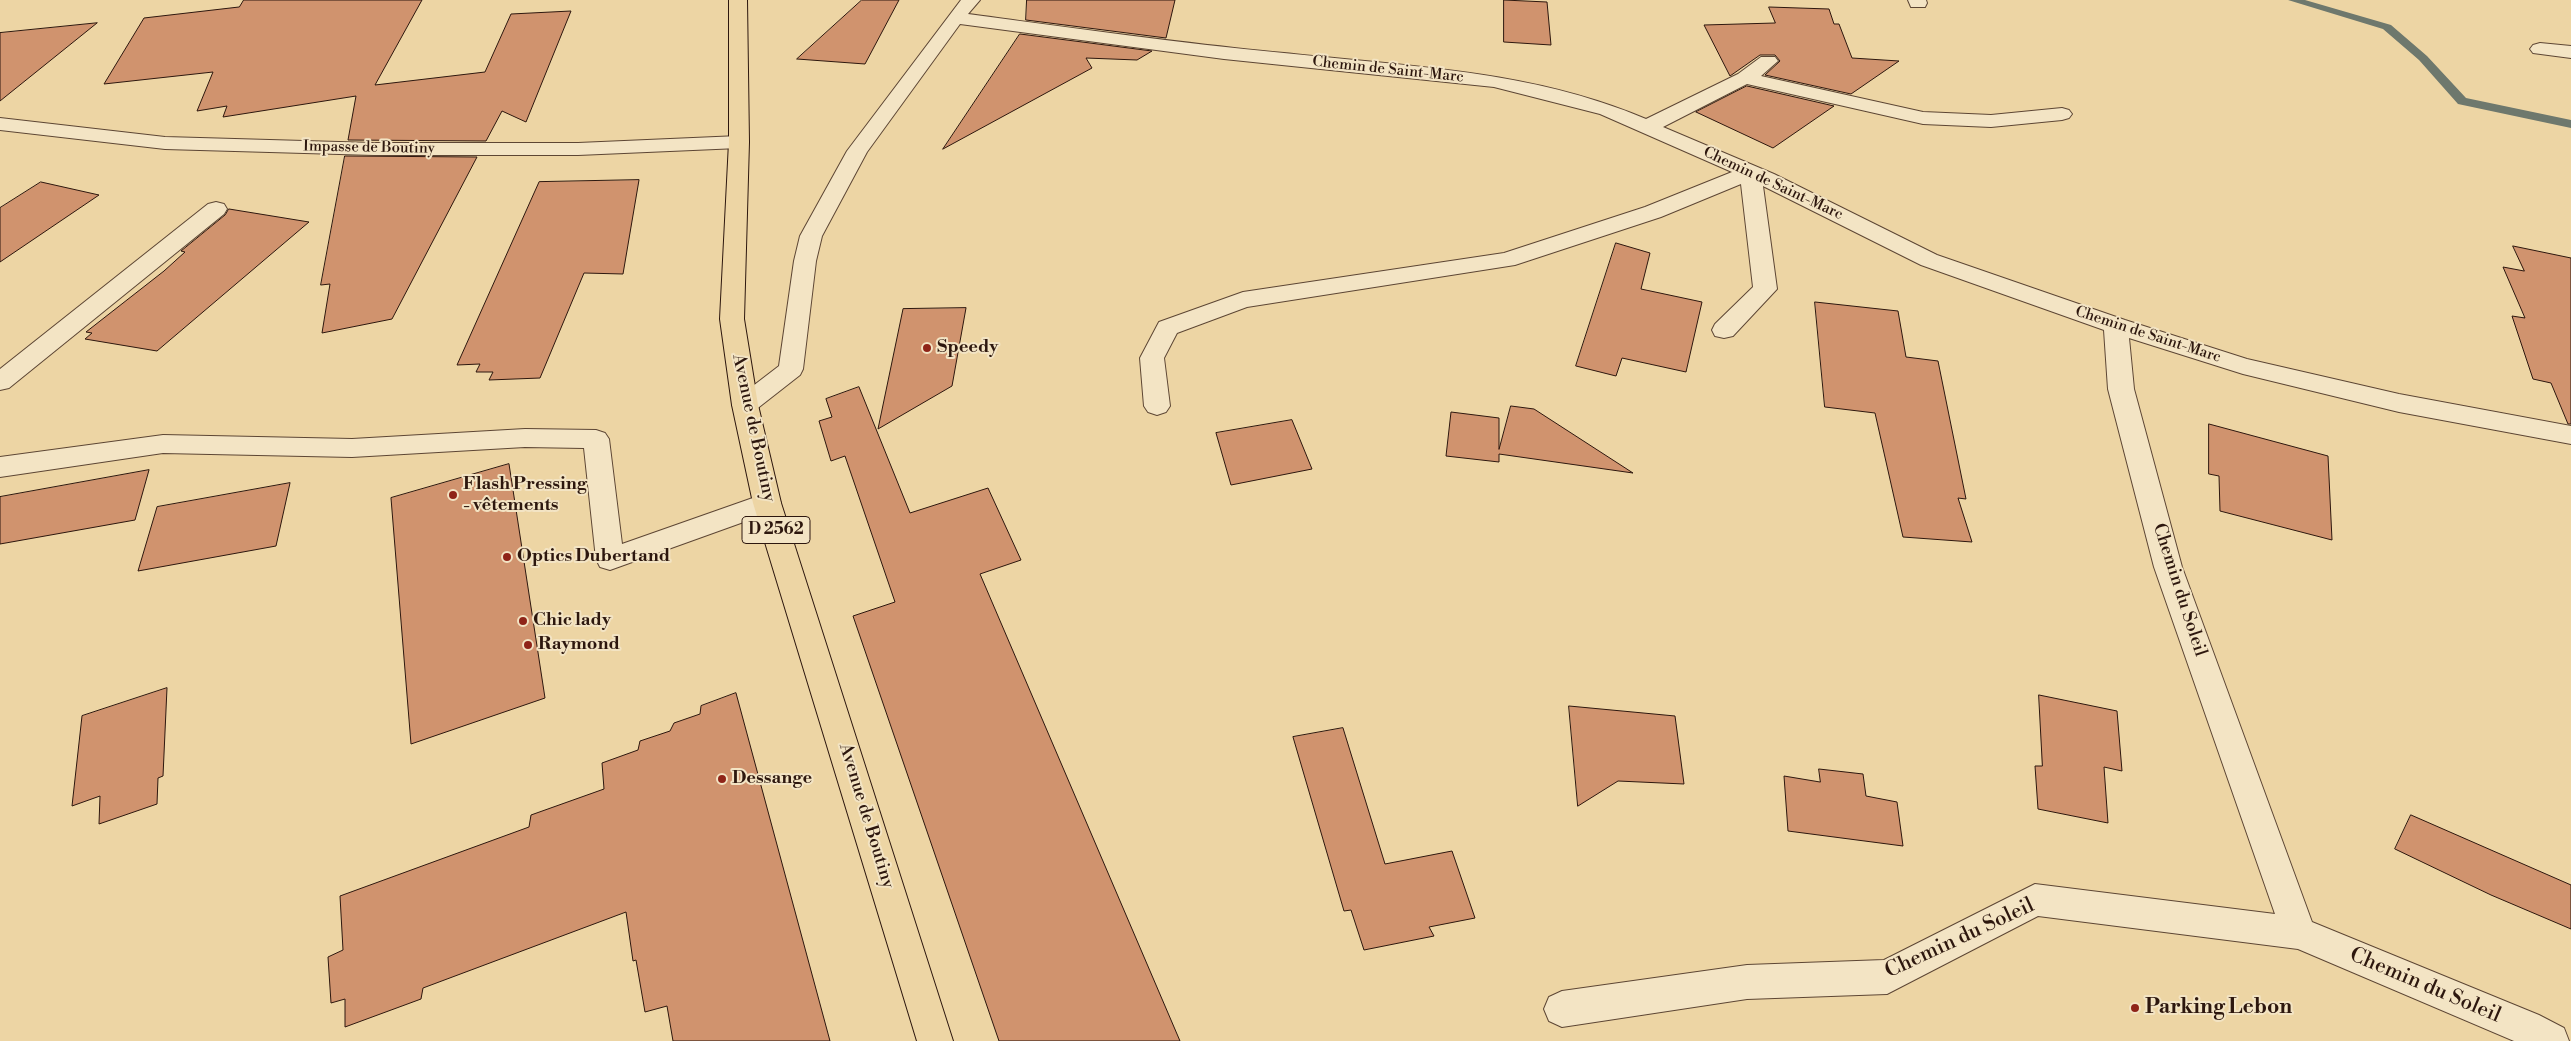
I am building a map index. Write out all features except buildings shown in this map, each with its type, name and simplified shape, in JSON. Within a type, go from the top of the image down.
[{"type":"main road","name":"Avenue de Boutiny","points":[[738,0],[740,142],[732,319],[744,405],[767,503],[935,1041]]},
{"type":"street","points":[[744,405],[791,369],[805,261],[812,236],[857,151],[955,18],[971,0]]},
{"type":"street","name":"Chemin de Saint-Marc","points":[[955,18],[1224,53],[1494,81],[1608,110],[1750,172],[1930,260],[2116,326],[2243,366],[2399,403],[2571,435]]},
{"type":"street","points":[[2540,49],[2571,52]]},
{"type":"street","points":[[1647,127],[1746,78],[1768,61]]},
{"type":"street","points":[[1746,78],[1923,118],[1991,121],[2062,114]]},
{"type":"street","name":"Impasse de Boutiny","points":[[0,124],[165,143],[374,149],[578,150],[740,142]]},
{"type":"street","points":[[1157,406],[1152,358],[1168,328],[1243,300],[1507,260],[1653,212],[1750,172],[1765,290],[1724,330]]},
{"type":"street","points":[[0,382],[216,209]]},
{"type":"street","name":"Chemin du Soleil","points":[[2116,326],[2121,390],[2168,566],[2299,932]]},
{"type":"street","points":[[0,467],[163,444],[352,448],[525,438],[596,439],[610,559],[767,503]]},
{"type":"street","name":"Chemin du Soleil","points":[[1562,1009],[1747,982],[1887,977],[2035,900],[2299,932],[2526,1028],[2550,1041]]},
{"type":"waterway","points":[[2293,0],[2387,27],[2423,58],[2462,101],[2571,124]]},
{"type":"place","name":"Speedy","points":[[927,348]]},
{"type":"place","name":"Flash Pressing - vêtements","points":[[453,495]]},
{"type":"place","name":"Optics Dubertand","points":[[507,557]]},
{"type":"place","name":"Chic lady","points":[[523,621]]},
{"type":"place","name":"Raymond","points":[[528,645]]},
{"type":"place","name":"Dessange","points":[[722,779]]},
{"type":"place","name":"Parking Lebon","points":[[2135,1008]]}]
